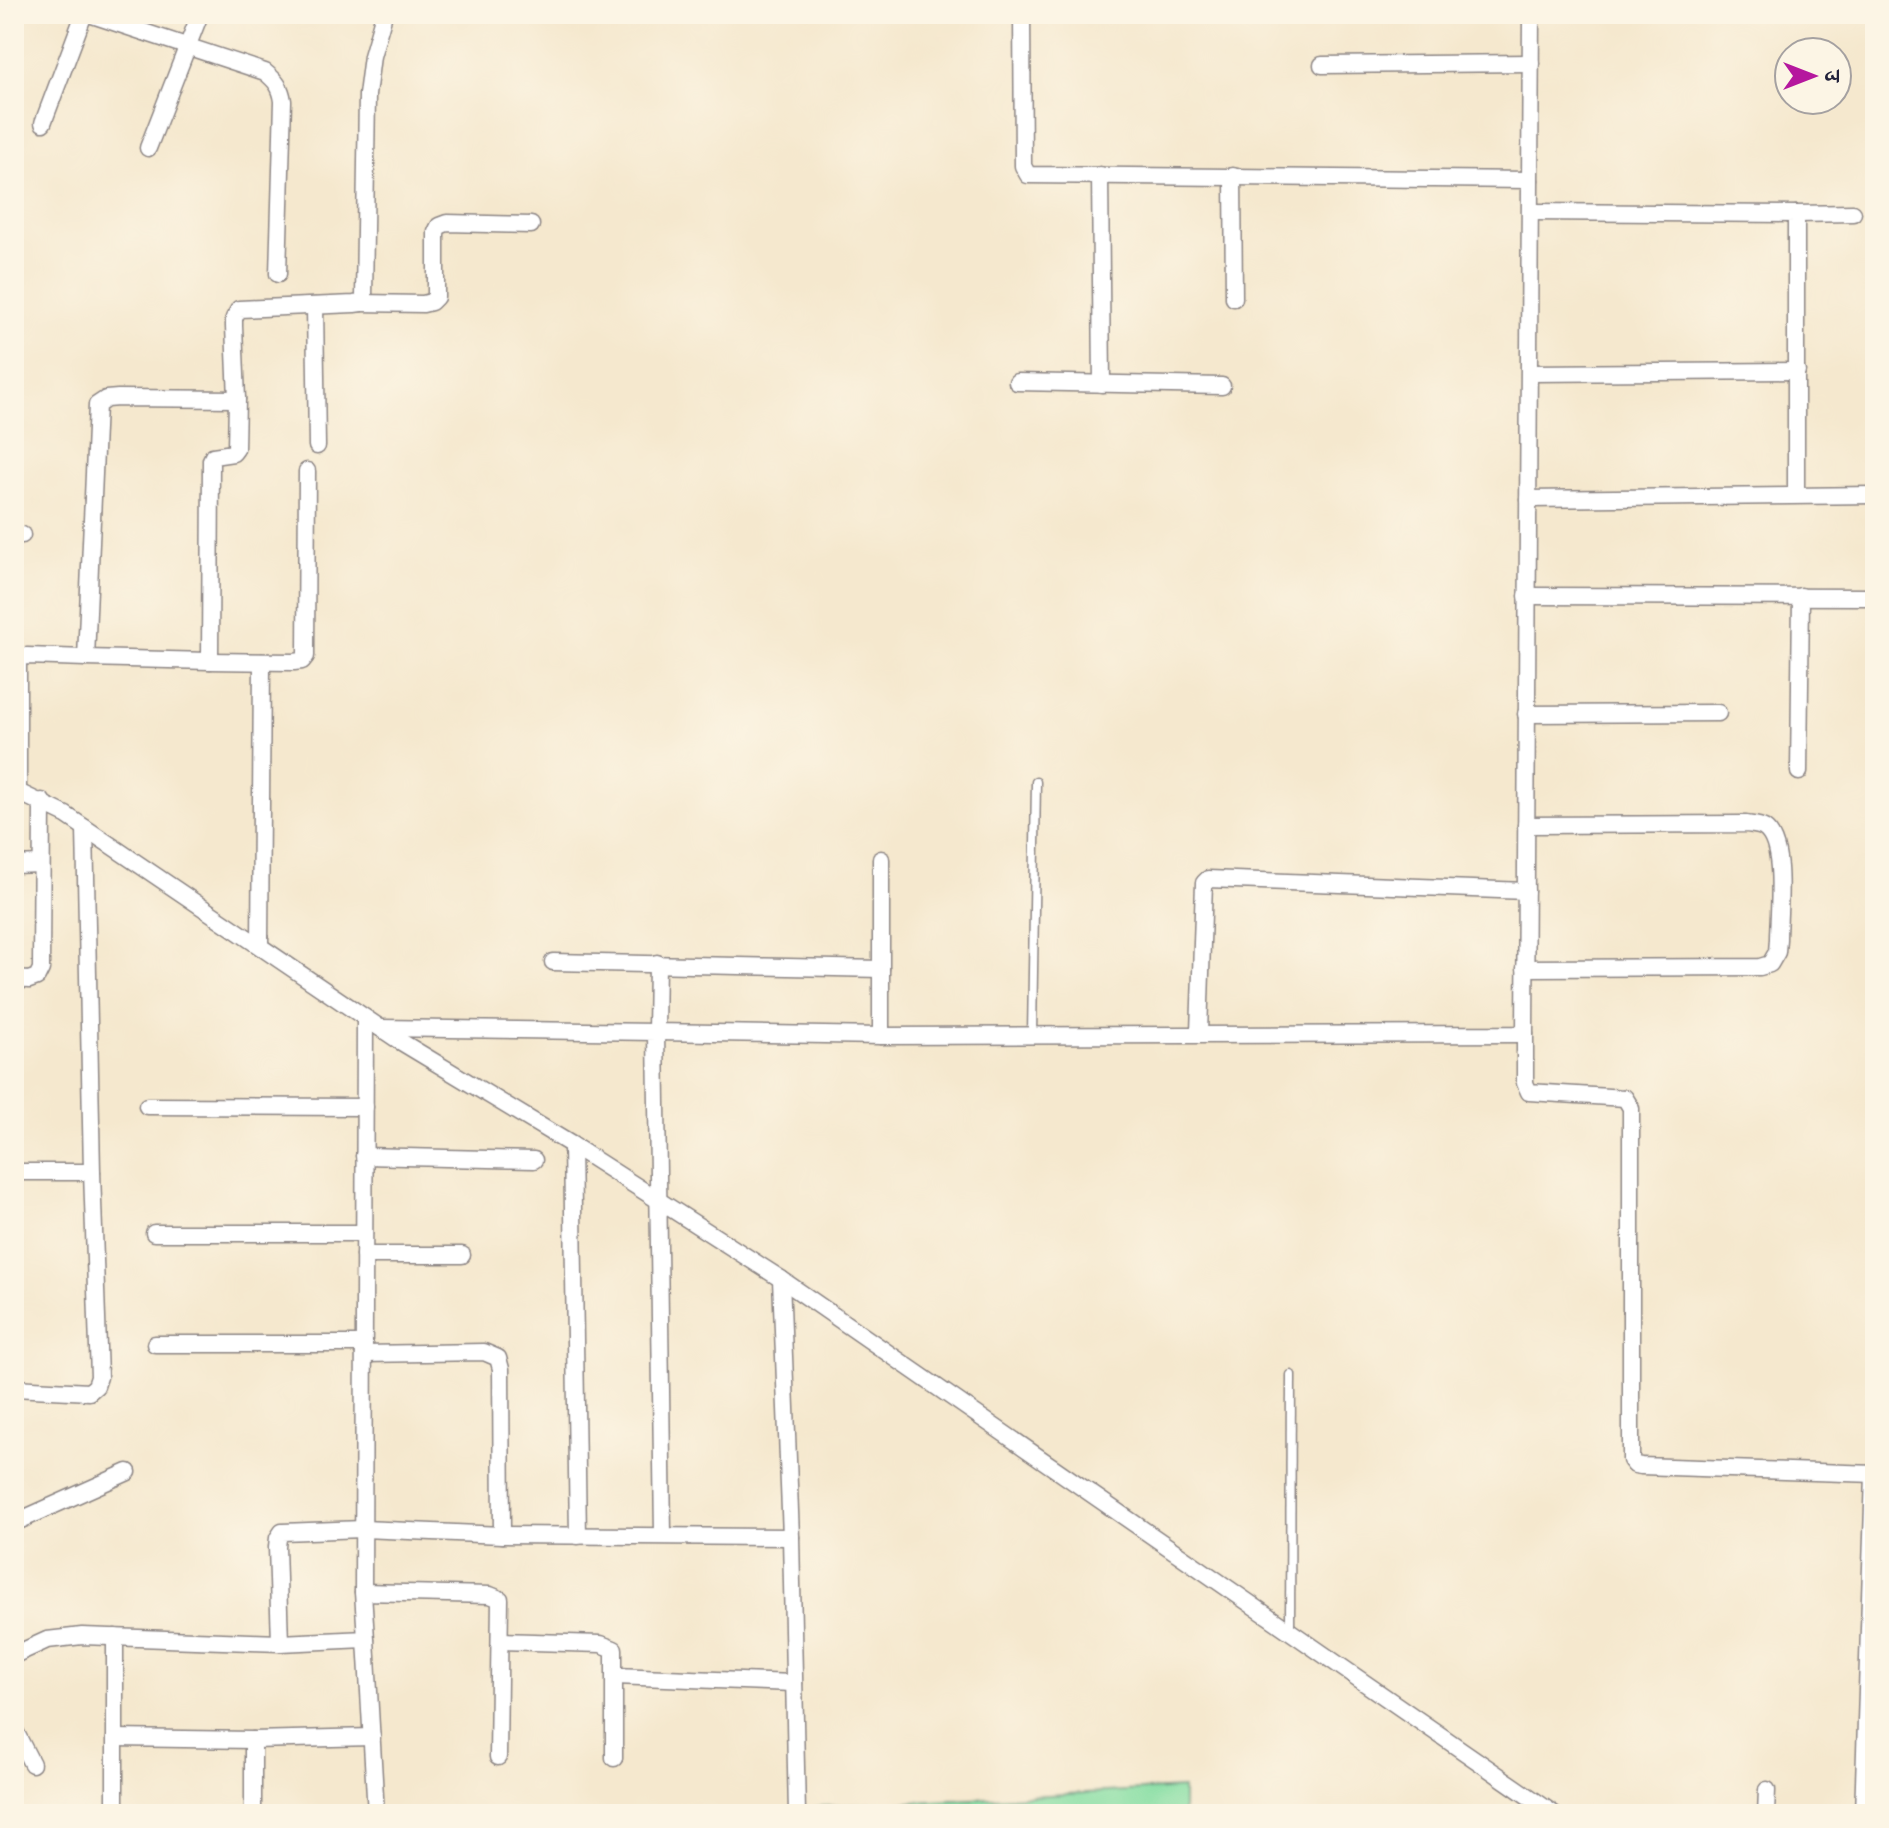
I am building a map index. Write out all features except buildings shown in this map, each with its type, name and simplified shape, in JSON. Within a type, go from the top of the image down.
[{"type":"street","points":[[43,123],[86,14],[265,72],[281,88],[283,101],[278,274]]},
{"type":"street","points":[[148,148],[200,14]]},
{"type":"street","points":[[361,303],[366,290],[367,95],[372,56],[384,14]]},
{"type":"street","points":[[1022,14],[1024,171],[1028,175],[1530,180]]},
{"type":"street","points":[[1531,14],[1525,1083],[1529,1092],[1625,1098],[1631,1108],[1630,1450],[1635,1465],[1874,1474],[1863,1814]]},
{"type":"street","points":[[1322,65],[1531,63]]},
{"type":"street","points":[[1100,175],[1102,384]]},
{"type":"street","points":[[1233,176],[1234,298]]},
{"type":"street","points":[[1531,212],[1853,213]]},
{"type":"street","points":[[1796,214],[1796,494]]},
{"type":"street","points":[[210,661],[211,460],[213,456],[228,454],[236,449],[236,313],[239,309],[431,302],[436,297],[436,232],[439,226],[447,223],[531,225]]},
{"type":"street","points":[[315,306],[317,446]]},
{"type":"street","points":[[1530,373],[1797,371]]},
{"type":"street","points":[[1017,382],[1222,386]]},
{"type":"street","points":[[86,658],[97,405],[106,399],[118,398],[237,399]]},
{"type":"street","points":[[307,471],[306,656],[302,661],[27,656],[18,661],[16,790],[42,801],[85,828],[380,1028],[572,1145],[781,1279],[1290,1632],[1533,1807],[1554,1814]]},
{"type":"street","points":[[1528,499],[1875,495]]},
{"type":"street","points":[[1527,596],[1875,597]]},
{"type":"street","points":[[1799,772],[1801,596]]},
{"type":"street","points":[[260,946],[262,662]]},
{"type":"street","points":[[1526,714],[1718,713]]},
{"type":"street","points":[[14,979],[29,980],[37,977],[41,969],[42,801]]},
{"type":"street","points":[[1525,968],[1760,967],[1770,964],[1777,952],[1778,925],[1778,854],[1775,839],[1766,829],[1756,825],[1526,825]]},
{"type":"street","points":[[14,1388],[89,1392],[96,1386],[99,1377],[85,828]]},
{"type":"street","points":[[881,859],[881,1036]]},
{"type":"street","points":[[14,865],[41,864]]},
{"type":"street","points":[[1199,1033],[1204,883],[1208,879],[1526,891]]},
{"type":"street","points":[[553,962],[881,969]]},
{"type":"street","points":[[657,963],[657,1199],[663,1534]]},
{"type":"street","points":[[365,1018],[363,1592],[376,1814]]},
{"type":"street","points":[[380,1028],[881,1036],[1525,1034]]},
{"type":"street","points":[[147,1106],[365,1107]]},
{"type":"street","points":[[572,1145],[578,1536]]},
{"type":"street","points":[[364,1156],[534,1160]]},
{"type":"street","points":[[14,1172],[92,1172]]},
{"type":"street","points":[[154,1233],[364,1233]]},
{"type":"street","points":[[364,1255],[462,1255]]},
{"type":"street","points":[[781,1279],[797,1814]]},
{"type":"street","points":[[155,1344],[484,1352],[498,1358],[501,1369],[502,1535]]},
{"type":"street","points":[[14,1523],[128,1472]]},
{"type":"street","points":[[280,1643],[278,1538],[282,1532],[290,1530],[791,1537]]},
{"type":"street","points":[[363,1592],[495,1596],[500,1599],[498,1757]]},
{"type":"street","points":[[14,1655],[47,1640],[65,1637],[280,1643],[366,1639]]},
{"type":"street","points":[[115,1637],[115,1814]]},
{"type":"street","points":[[500,1641],[609,1645],[614,1649],[614,1758]]},
{"type":"street","points":[[615,1676],[794,1683]]},
{"type":"street","points":[[14,1729],[32,1764]]},
{"type":"street","points":[[115,1738],[253,1740],[372,1737]]},
{"type":"street","points":[[253,1740],[253,1814]]},
{"type":"street","points":[[1766,1814],[1767,1790]]},
{"type":"lane","points":[[1032,1035],[1036,782]]},
{"type":"lane","points":[[1290,1632],[1291,1375]]},
{"type":"green space","points":[[1183,1788],[1183,1814],[816,1814],[816,1807]]}]
